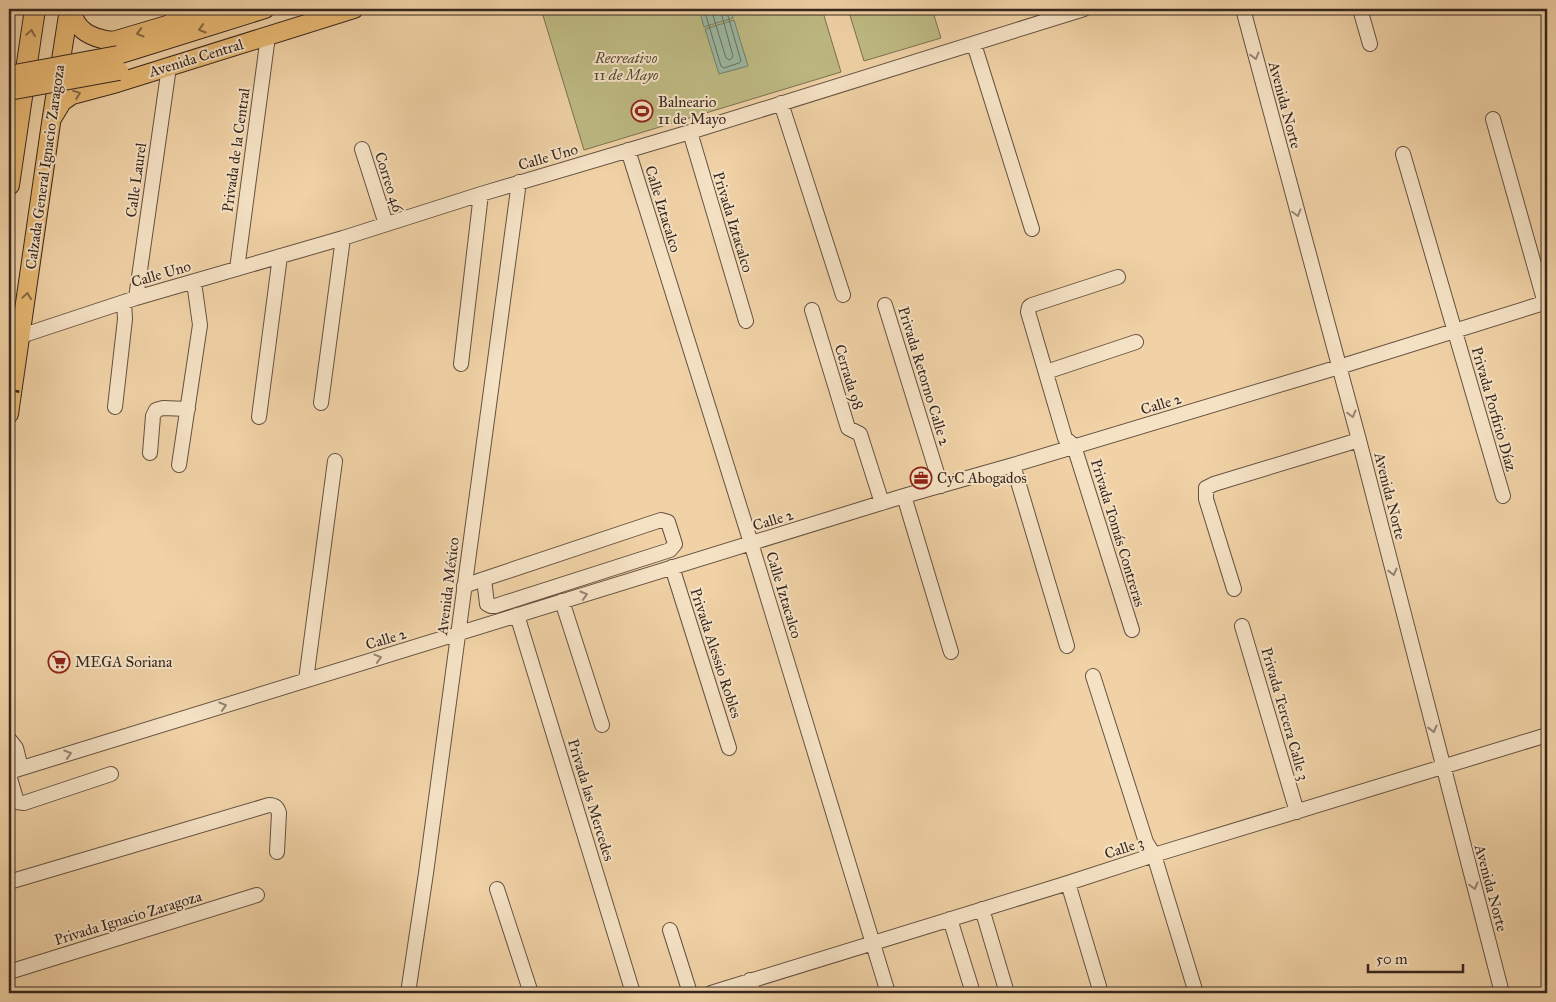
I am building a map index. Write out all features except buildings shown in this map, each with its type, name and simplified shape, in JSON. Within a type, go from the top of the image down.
[{"type":"highway","points":[[9,185],[35,9]]},
{"type":"main road","points":[[71,9],[77,24],[82,30],[97,38],[117,62]]},
{"type":"main road","name":"Calzada General Ignacio Zaragoza","points":[[9,414],[51,123],[71,9]]},
{"type":"main road","name":"Avenida Central","points":[[51,123],[62,102],[117,62],[173,16],[221,9]]},
{"type":"main road","name":"Avenida Central","points":[[117,62],[265,9]]},
{"type":"main road","name":"Avenida Central","points":[[9,90],[313,9]]},
{"type":"main road","name":"Avenida Central","points":[[9,75],[117,62],[169,66],[354,9]]},
{"type":"street","name":"Calle Uno","points":[[21,336],[130,300],[343,238],[519,182],[690,132],[1084,9]]},
{"type":"street","name":"Avenida Norte","points":[[1243,9],[1359,440],[1502,993]]},
{"type":"street","points":[[1360,9],[1370,44]]},
{"type":"street","name":"Privada de la Central","points":[[237,269],[268,36]]},
{"type":"street","points":[[974,44],[1032,229]]},
{"type":"street","name":"Calle Laurel","points":[[115,407],[125,319],[130,300],[169,66]]},
{"type":"street","points":[[781,103],[843,295]]},
{"type":"street","points":[[1493,119],[1546,302]]},
{"type":"street","name":"Privada Iztacalco","points":[[690,132],[746,321]]},
{"type":"street","name":"Correo 46","points":[[362,149],[386,224]]},
{"type":"street","name":"Calle Iztacalco","points":[[628,150],[751,543],[888,993]]},
{"type":"street","name":"Privada Porfirio Díaz","points":[[1403,154],[1503,496]]},
{"type":"street","name":"Avenida México","points":[[408,993],[519,182]]},
{"type":"street","points":[[460,364],[481,194]]},
{"type":"street","points":[[321,403],[343,238]]},
{"type":"street","points":[[259,417],[280,256]]},
{"type":"street","name":"Privada Tomás Contreras","points":[[1118,278],[1032,304],[1029,308],[1029,318],[1065,438],[1074,446],[1132,630]]},
{"type":"street","points":[[179,465],[200,325],[194,282]]},
{"type":"street","name":"Calle 2","points":[[13,772],[672,567],[1339,367],[1546,302]]},
{"type":"street","name":"Privada Retorno Calle 2","points":[[885,305],[941,486]]},
{"type":"street","name":"Cerrada 98","points":[[812,310],[848,428],[860,434],[882,503]]},
{"type":"street","points":[[1046,372],[1136,342]]},
{"type":"street","points":[[150,453],[153,416],[156,410],[163,408],[188,409]]},
{"type":"street","points":[[1234,589],[1206,499],[1206,488],[1359,440]]},
{"type":"street","points":[[306,680],[335,461]]},
{"type":"street","points":[[1013,465],[1067,646]]},
{"type":"street","points":[[904,496],[951,652]]},
{"type":"street","points":[[464,586],[484,579],[660,520],[668,522],[675,540],[673,548],[495,606],[487,604],[484,579]]},
{"type":"street","points":[[649,556],[655,573]]},
{"type":"street","name":"Privada Alessio Robles","points":[[672,567],[729,748]]},
{"type":"street","points":[[562,602],[602,725]]},
{"type":"street","name":"Privada las Mercedes","points":[[517,615],[633,993]]},
{"type":"street","name":"Privada Tercera Calle 3","points":[[1242,626],[1296,812]]},
{"type":"street","points":[[1093,676],[1146,842],[1154,855],[1196,993]]},
{"type":"street","name":"Calle 3","points":[[711,993],[752,987],[950,919],[1547,735]]},
{"type":"street","points":[[9,739],[16,748],[13,772],[15,798],[20,803],[24,804],[111,774]]},
{"type":"street","points":[[9,882],[269,805],[274,805],[278,808],[279,813],[277,852]]},
{"type":"street","points":[[1068,883],[1101,993]]},
{"type":"street","points":[[497,889],[531,993]]},
{"type":"street","name":"Privada Ignacio Zaragoza","points":[[9,972],[257,895]]},
{"type":"street","points":[[982,909],[1007,993]]},
{"type":"street","points":[[950,919],[973,993]]},
{"type":"street","points":[[670,930],[690,993]]},
{"type":"path","points":[[9,390],[21,392]]},
{"type":"green space","name":"Balneario 11 de Mayo","points":[[541,9],[822,9],[841,72],[584,150]]},
{"type":"green space","points":[[848,9],[932,9],[941,38],[864,61]]},
{"type":"water","points":[[699,9],[731,9],[733,18],[704,27]]},
{"type":"water","points":[[734,20],[748,66],[719,74],[705,29]]},
{"type":"place","name":"Balneario 11 de Mayo","points":[[642,111]]},
{"type":"place","name":"CyC Abogados","points":[[921,478]]},
{"type":"place","name":"MEGA Soriana","points":[[59,662]]},
{"type":"park label","name":"Recreativo 11 de Mayo","points":[[626,66]]}]
